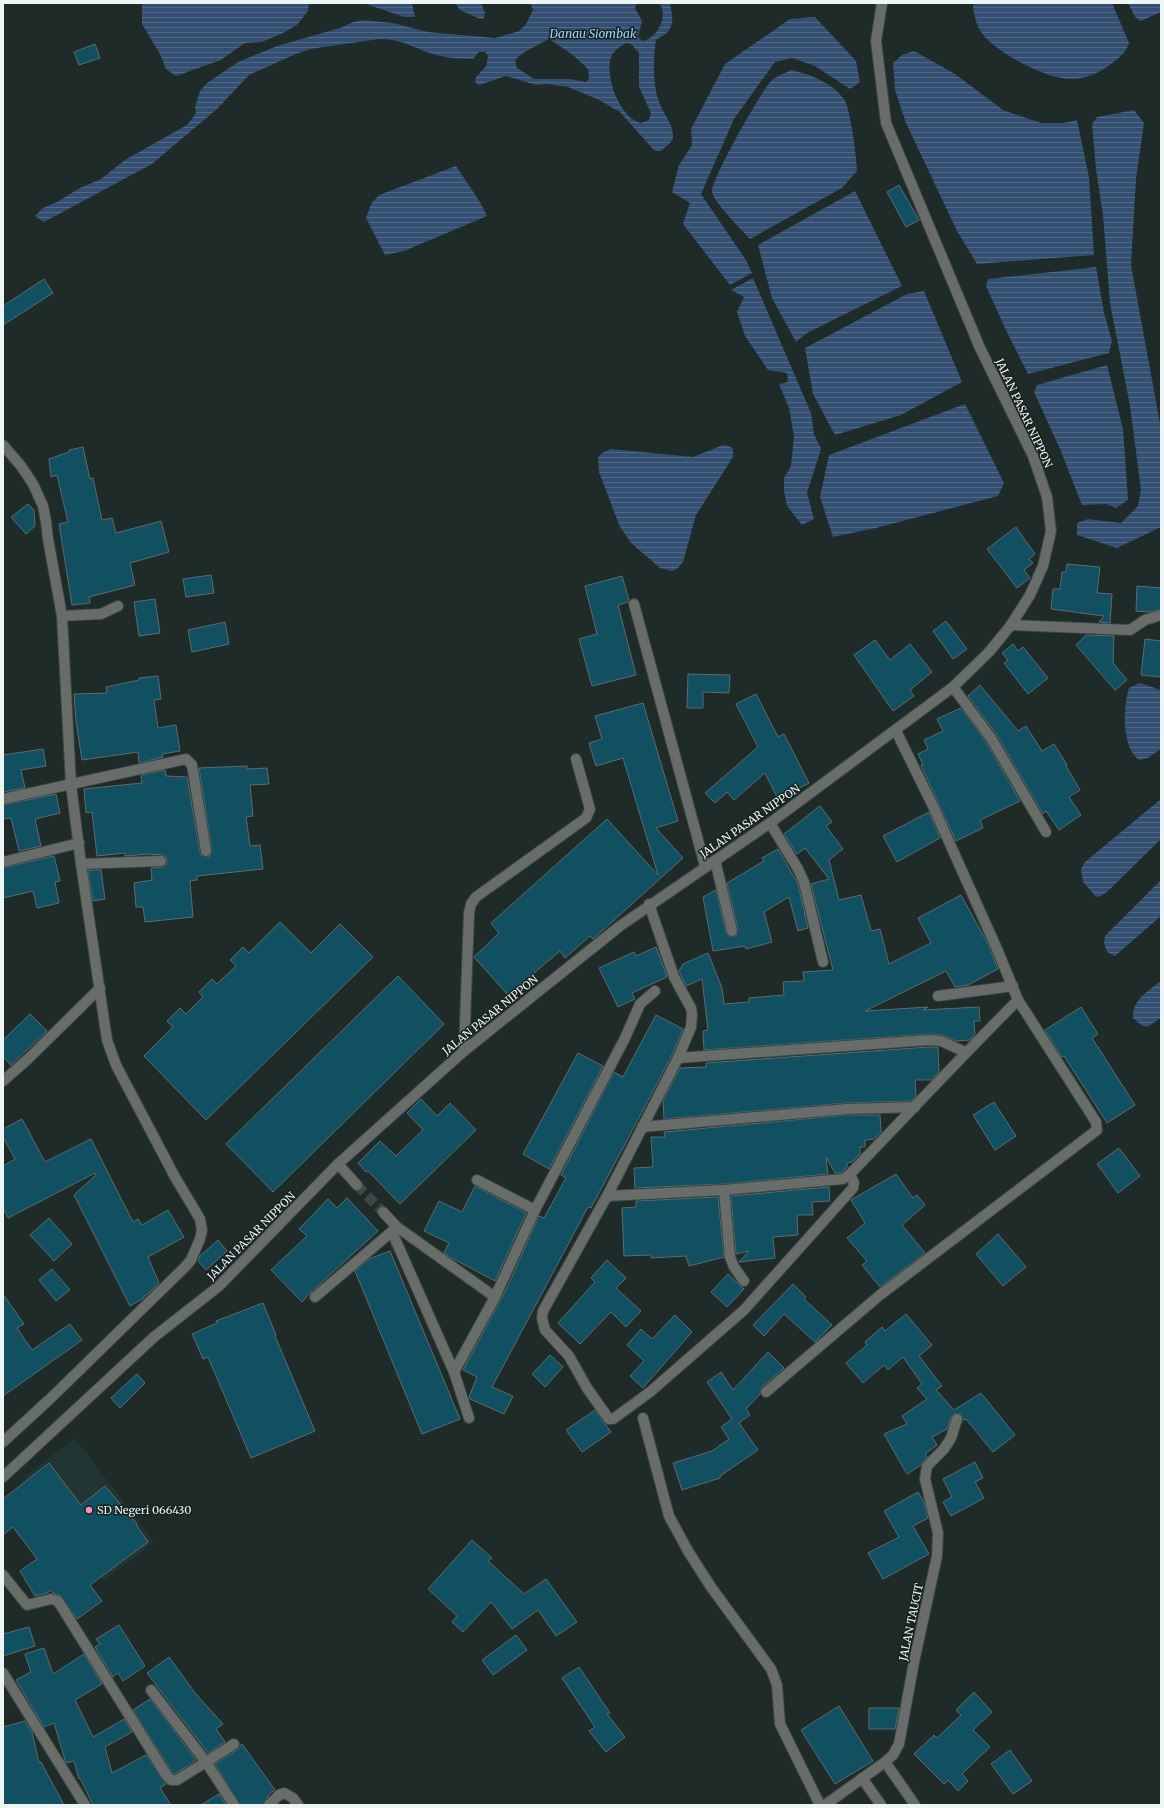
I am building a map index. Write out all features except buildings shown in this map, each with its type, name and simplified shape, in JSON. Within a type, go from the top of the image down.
[{"type":"street","name":"JALAN PASAR NIPPON","points":[[3,1478],[154,1337],[219,1286],[338,1164],[464,1051],[649,904],[770,823],[896,731],[953,687],[989,652],[1011,625],[1030,595],[1043,566],[1051,531],[1047,497],[1033,456],[980,348],[886,123],[876,41],[882,3]]},
{"type":"street","points":[[3,445],[22,466],[33,484],[43,506],[62,616],[71,785],[81,864],[110,1052],[174,1177],[200,1218],[202,1230],[200,1239],[191,1260],[185,1267],[52,1397],[3,1442]]},
{"type":"street","points":[[634,604],[705,866]]},
{"type":"street","points":[[62,616],[101,614],[118,606]]},
{"type":"street","points":[[1011,625],[1121,630],[1134,629],[1145,620],[1161,615]]},
{"type":"street","points":[[953,687],[990,738],[1046,832]]},
{"type":"street","points":[[766,1392],[880,1295],[1097,1130],[1096,1122],[1018,1000],[936,813],[896,731]]},
{"type":"street","points":[[3,799],[186,759],[192,765],[206,851]]},
{"type":"street","points":[[464,1051],[469,913],[471,904],[476,897],[586,818],[590,810],[576,759]]},
{"type":"street","points":[[770,823],[798,868],[804,882],[822,962]]},
{"type":"street","points":[[3,862],[79,843]]},
{"type":"street","points":[[715,860],[732,931]]},
{"type":"street","points":[[81,864],[161,861]]},
{"type":"street","points":[[649,904],[674,977],[691,1008],[691,1027],[678,1058],[607,1196],[544,1311],[542,1318],[545,1330],[569,1356],[587,1388],[609,1419],[613,1419],[650,1392],[744,1310],[853,1188],[854,1183],[850,1174]]},
{"type":"street","points":[[938,996],[1013,986]]},
{"type":"street","points":[[3,1081],[100,988]]},
{"type":"street","points":[[454,1372],[495,1296],[535,1210],[625,1038],[640,1004],[655,991]]},
{"type":"street","points":[[607,1196],[724,1190],[836,1180],[850,1174],[915,1107],[965,1052],[1018,1000]]},
{"type":"street","points":[[678,1058],[928,1040],[941,1041],[965,1052]]},
{"type":"street","points":[[642,1127],[847,1109],[915,1107]]},
{"type":"street","points":[[338,1164],[357,1185]]},
{"type":"street","points":[[477,1180],[535,1210]]},
{"type":"street","points":[[724,1190],[730,1257],[734,1267],[744,1281]]},
{"type":"street","points":[[383,1212],[395,1229],[454,1372],[469,1418]]},
{"type":"street","points":[[395,1229],[495,1296]]},
{"type":"street","points":[[315,1297],[395,1229]]},
{"type":"street","points":[[643,1418],[669,1516],[711,1587],[771,1669],[777,1685],[780,1724],[820,1805]]},
{"type":"street","name":"JALAN TAUCIT","points":[[825,1805],[885,1762],[893,1755],[900,1744],[914,1664],[937,1556],[938,1533],[925,1479],[927,1466],[944,1449],[951,1438],[957,1419]]},
{"type":"street","points":[[3,1575],[27,1605],[51,1599],[58,1601],[167,1776],[171,1780],[177,1780],[234,1744]]},
{"type":"street","points":[[3,1674],[86,1805]]},
{"type":"street","points":[[151,1690],[206,1762],[234,1805]]},
{"type":"street","points":[[885,1762],[915,1805]]},
{"type":"street","points":[[862,1778],[881,1805]]},
{"type":"street","points":[[269,1805],[279,1795],[284,1793],[293,1798],[298,1805]]},
{"type":"shaded area","name":"SD Negeri 066430","points":[[75,1438],[154,1542],[103,1581],[24,1477]]},
{"type":"water","points":[[142,3],[309,3],[308,11],[297,25],[283,33],[262,42],[245,43],[221,60],[176,76],[166,69],[160,54],[142,24]]},
{"type":"water","points":[[363,3],[412,3],[415,17],[404,17]]},
{"type":"water","points":[[455,3],[481,3],[485,13],[484,18],[480,19],[460,10]]},
{"type":"water","name":"Danau Siombak","points":[[530,3],[637,3],[635,8],[642,21],[638,37],[642,41],[647,40],[657,32],[660,26],[663,14],[659,3],[670,3],[672,24],[668,32],[656,40],[654,78],[658,99],[672,127],[672,141],[661,151],[656,151],[620,112],[597,99],[568,87],[547,84],[536,85],[506,76],[479,85],[475,82],[476,77],[486,66],[488,56],[485,52],[479,52],[473,59],[450,58],[436,55],[394,40],[379,39],[310,49],[249,75],[217,109],[152,164],[44,222],[35,216],[43,208],[57,202],[80,188],[101,179],[125,160],[187,125],[196,112],[195,107],[200,91],[207,83],[238,62],[277,46],[363,20],[393,23],[428,32],[495,38],[519,31],[526,24],[533,10]],"holes":[[[549,39],[573,55],[588,69],[589,79],[586,82],[570,79],[534,79],[517,68],[515,60],[523,53]],[[626,43],[631,44],[639,53],[639,87],[651,113],[649,120],[641,123],[633,120],[620,105],[612,84],[610,73],[612,55]]]},
{"type":"water","points":[[973,3],[1112,3],[1129,43],[1126,50],[1107,67],[1088,76],[1072,79],[1049,75],[1009,56],[988,40],[978,26],[974,14]]},
{"type":"water","points":[[1128,3],[1161,3],[1161,12],[1141,21],[1135,17]]},
{"type":"water","points":[[815,17],[856,61],[860,82],[850,89],[815,66],[792,58],[775,62],[734,119],[701,194],[746,260],[752,273],[730,285],[683,224],[690,203],[672,192],[679,165],[692,145],[691,129],[725,64],[790,19]]},
{"type":"water","points":[[914,51],[955,74],[1003,110],[1041,123],[1063,123],[1077,120],[1089,177],[1094,255],[977,264],[957,231],[906,123],[895,90],[893,63],[902,55]]},
{"type":"water","points":[[791,70],[827,83],[844,99],[851,122],[857,171],[842,188],[750,239],[718,203],[712,192],[727,155],[766,87],[772,80]]},
{"type":"water","points":[[1134,110],[1144,123],[1136,179],[1131,265],[1161,429],[1161,527],[1117,548],[1077,535],[1077,523],[1088,519],[1121,523],[1138,506],[1141,490],[1130,406],[1110,303],[1103,215],[1096,170],[1092,124],[1097,117]]},
{"type":"water","points":[[456,166],[480,202],[487,216],[404,251],[385,255],[366,218],[371,204],[379,195]]},
{"type":"water","points":[[855,191],[902,286],[807,333],[796,342],[772,298],[758,245]]},
{"type":"water","points":[[1096,267],[1104,313],[1112,341],[1109,353],[1028,374],[986,286],[988,279]]},
{"type":"water","points":[[753,278],[811,413],[814,434],[821,449],[807,493],[814,519],[802,525],[787,506],[784,491],[784,478],[791,466],[794,436],[789,408],[779,384],[788,382],[787,373],[768,370],[745,336],[737,312],[744,297],[731,290]]},
{"type":"water","points":[[924,291],[962,382],[901,415],[835,435],[813,394],[805,348],[907,294]]},
{"type":"water","points":[[1107,365],[1123,429],[1128,500],[1116,508],[1106,504],[1082,505],[1060,449],[1034,392],[1037,385]]},
{"type":"water","points":[[965,404],[1004,483],[998,496],[876,528],[833,537],[820,497],[829,455]]},
{"type":"water","points":[[723,445],[729,446],[733,449],[733,457],[696,515],[683,562],[678,568],[672,571],[660,568],[631,543],[620,527],[599,472],[598,458],[602,453],[611,449],[693,457]]},
{"type":"water","points":[[1140,683],[1161,690],[1161,749],[1148,758],[1139,760],[1133,754],[1129,746],[1126,736],[1125,716],[1129,688]]},
{"type":"water","points":[[1161,799],[1161,839],[1107,892],[1096,897],[1083,882],[1081,869],[1085,862]]},
{"type":"water","points":[[1161,880],[1161,916],[1115,956],[1107,952],[1104,943],[1105,936]]},
{"type":"water","points":[[1161,981],[1161,1018],[1147,1027],[1141,1025],[1133,1018],[1135,1006],[1146,992]]},
{"type":"tunnel","points":[[357,1185],[383,1212]]},
{"type":"place","name":"SD Negeri 066430","points":[[89,1510]]}]
